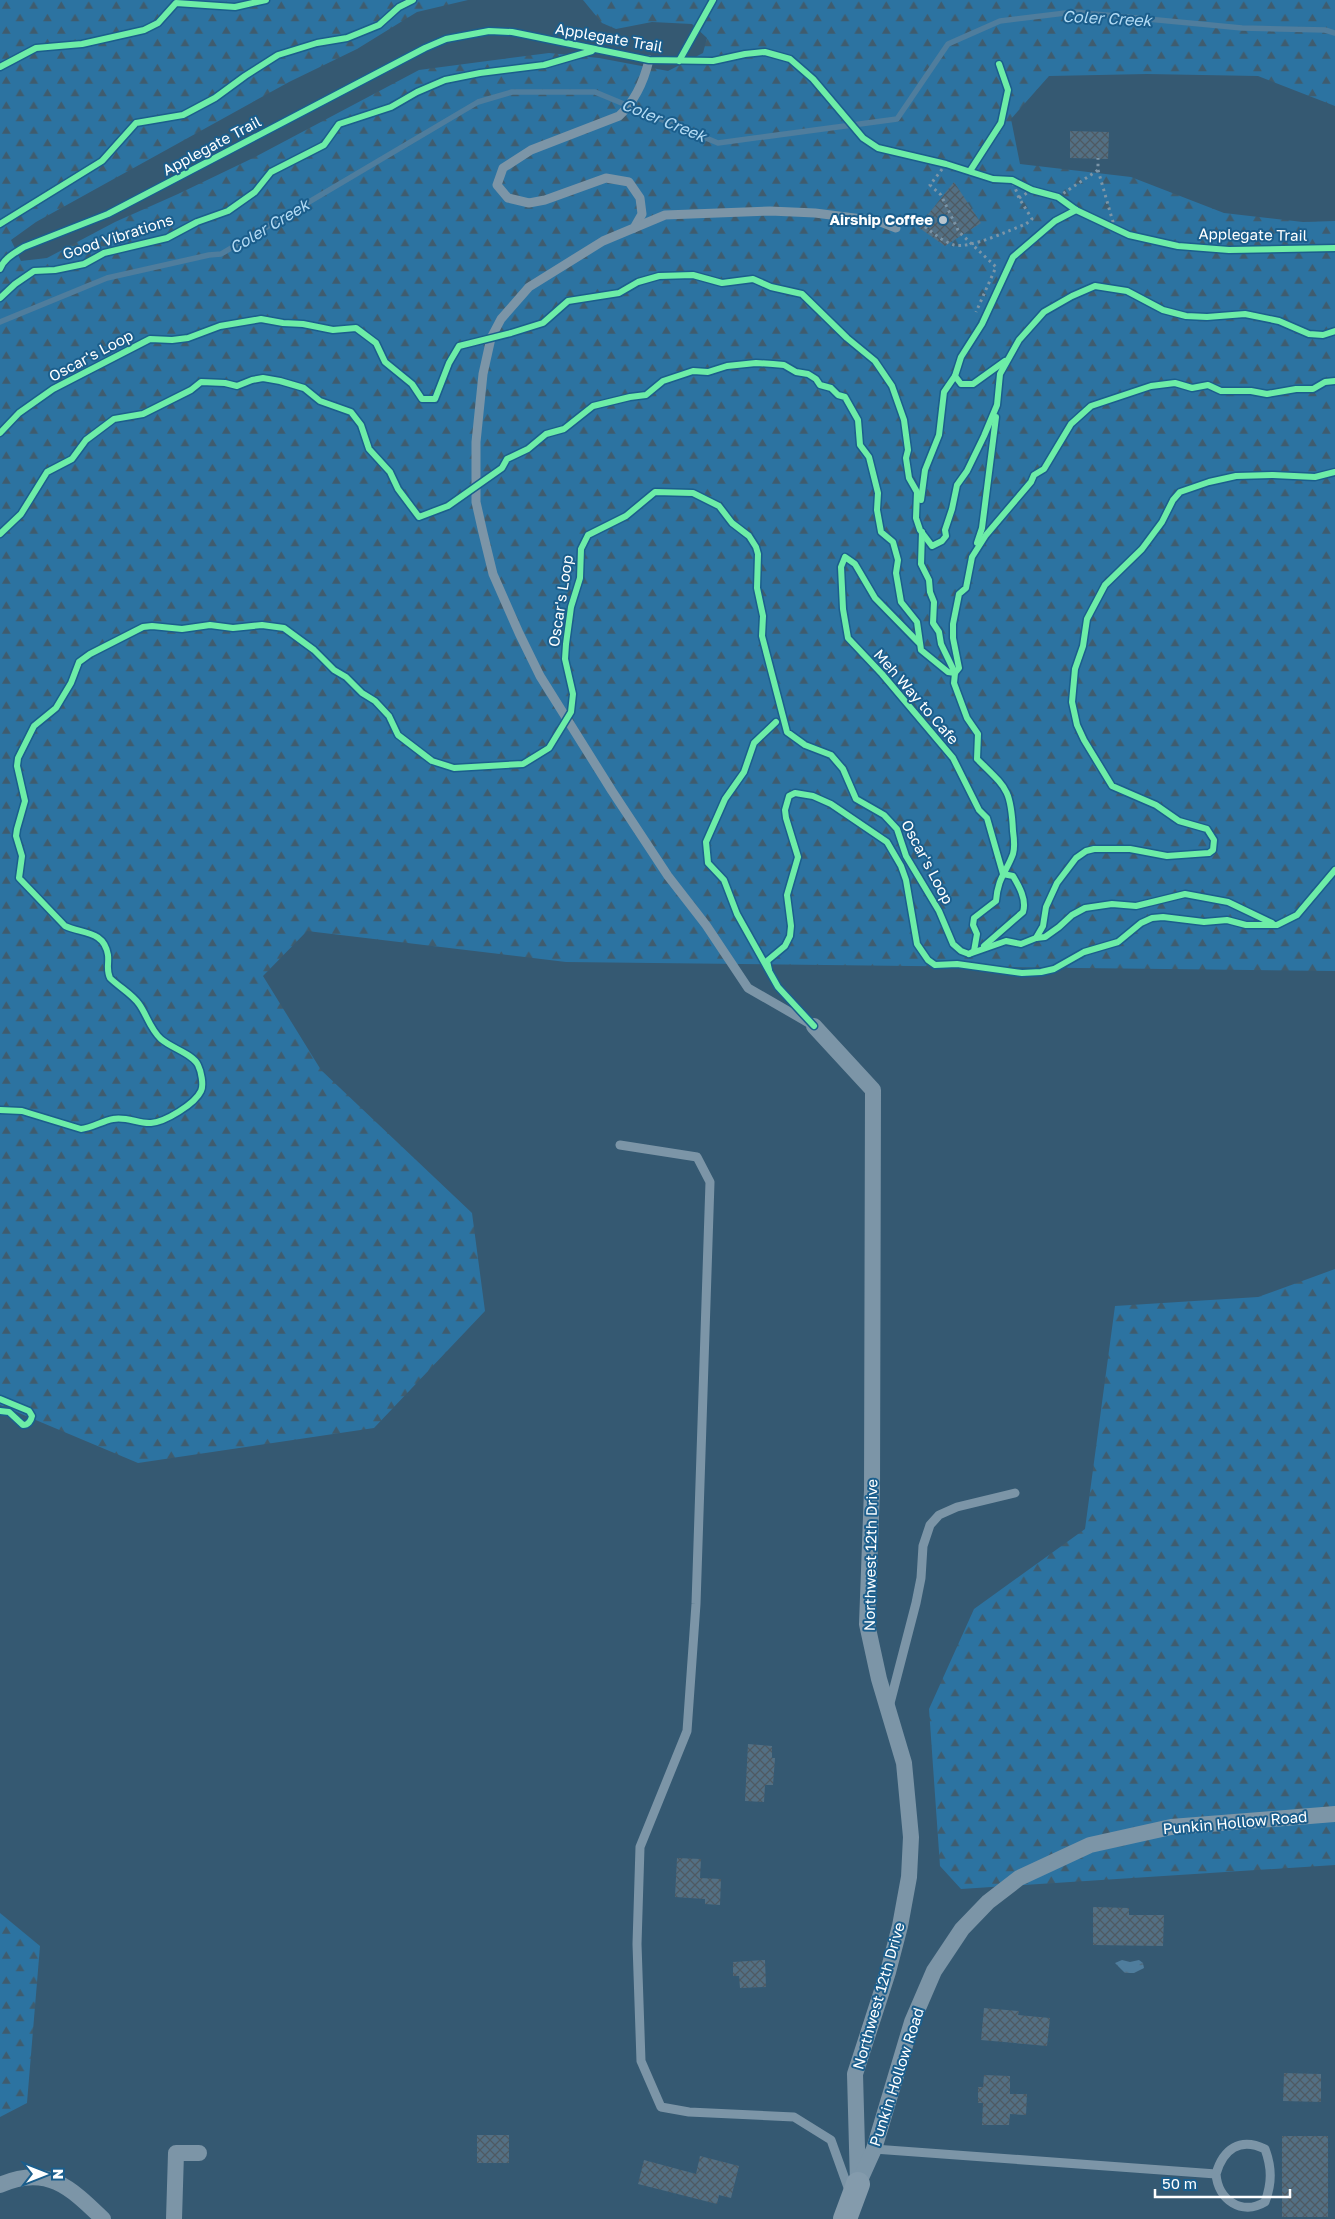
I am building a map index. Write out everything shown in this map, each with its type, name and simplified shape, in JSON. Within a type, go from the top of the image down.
[{"type":"street","name":"Northwest 12th Drive","points":[[814,1026],[874,1090],[872,1490],[867,1624],[871,1649],[904,1764],[911,1847],[909,1877],[900,1926],[888,1972],[855,2074],[852,2201]]},
{"type":"street","name":"Punkin Hollow Road","points":[[852,2201],[874,2149],[912,2022],[934,1971],[962,1929],[988,1902],[1019,1878],[1090,1844],[1171,1827],[1335,1814]]},
{"type":"street","points":[[174,2219],[176,2153],[199,2153]]},
{"type":"street","points":[[0,2185],[16,2178],[50,2179],[74,2191],[103,2219]]},
{"type":"lane","points":[[634,228],[642,214],[640,198],[629,182],[606,178],[545,200],[529,203],[508,198],[498,185],[503,168],[531,150],[619,116],[628,107],[645,77],[649,60]]},
{"type":"lane","points":[[814,1026],[748,988],[706,925],[668,876],[540,676],[493,574],[476,502],[476,442],[482,374],[491,338],[501,319],[529,287],[603,242],[665,215],[770,211],[815,213],[878,221],[896,228]]},
{"type":"lane","points":[[620,1145],[697,1157],[710,1182],[696,1604],[687,1731],[640,1847],[637,1944],[641,2061],[661,2107],[689,2112],[794,2117],[831,2140],[852,2201]]},
{"type":"lane","points":[[888,1710],[916,1604],[921,1578],[923,1546],[930,1525],[939,1515],[957,1507],[1015,1493]]},
{"type":"lane","points":[[1252,2143],[1265,2149],[1270,2163],[1271,2177],[1265,2202],[1256,2208],[1243,2209],[1232,2204],[1221,2194],[1217,2185],[1216,2174],[1219,2164],[1227,2152],[1240,2144],[1252,2143]]},
{"type":"lane","points":[[874,2149],[1216,2174]]},
{"type":"path","points":[[1098,158],[1098,170],[1119,231]]},
{"type":"path","points":[[938,162],[954,167]]},
{"type":"path","points":[[946,164],[930,186],[941,195],[958,232],[996,267],[976,312]]},
{"type":"path","points":[[1049,195],[1061,199],[1098,170]]},
{"type":"path","points":[[1002,180],[1012,180],[1040,192]]},
{"type":"path","points":[[896,228],[904,224],[918,222],[945,241],[956,246],[970,244],[1026,224],[1032,218],[1019,198],[1012,180]]},
{"type":"path","points":[[1019,198],[1032,190]]},
{"type":"path","points":[[1107,226],[1119,231]]},
{"type":"green space","points":[[0,0],[468,0],[417,12],[357,49],[289,82],[36,222],[11,240],[21,261],[47,258],[115,222],[253,158],[419,70],[549,53],[599,58],[668,71],[703,53],[707,38],[692,24],[652,22],[616,29],[602,23],[583,0],[1335,0],[1335,106],[1258,76],[1147,74],[1049,76],[1011,119],[1020,164],[1131,177],[1224,213],[1303,222],[1335,221],[1335,971],[566,962],[307,931],[263,976],[321,1070],[472,1213],[485,1311],[374,1428],[138,1463],[0,1405]]},
{"type":"green space","points":[[1335,1269],[1335,1865],[961,1889],[940,1866],[929,1709],[974,1609],[1085,1529],[1115,1306],[1258,1297]]},
{"type":"green space","points":[[0,1913],[40,1946],[27,2103],[0,2117]]},
{"type":"water","points":[[1122,1960],[1130,1962],[1139,1960],[1143,1963],[1144,1968],[1134,1973],[1125,1973],[1115,1963]]},
{"type":"building","points":[[1070,131],[1109,132],[1108,159],[1070,158]]},
{"type":"building","name":"Airship Coffee","points":[[954,182],[981,223],[945,246],[918,227]]},
{"type":"building","points":[[748,1744],[772,1746],[772,1758],[775,1758],[773,1785],[765,1785],[764,1802],[745,1801]]},
{"type":"building","points":[[677,1858],[701,1859],[700,1878],[721,1879],[720,1905],[705,1904],[705,1899],[675,1897]]},
{"type":"building","points":[[1093,1907],[1129,1908],[1129,1915],[1164,1915],[1163,1946],[1093,1945]]},
{"type":"building","points":[[765,1960],[766,1987],[740,1988],[739,1976],[733,1976],[733,1962]]},
{"type":"building","points":[[984,2008],[1019,2011],[1018,2015],[1050,2018],[1047,2046],[981,2040]]},
{"type":"building","points":[[1284,2073],[1321,2074],[1321,2102],[1283,2101]]},
{"type":"building","points":[[984,2075],[1010,2076],[1010,2094],[1027,2094],[1026,2115],[1010,2114],[1009,2125],[982,2125],[983,2103],[978,2103],[978,2087],[983,2087]]},
{"type":"building","points":[[477,2135],[509,2135],[509,2163],[477,2163]]},
{"type":"building","points":[[1282,2136],[1328,2136],[1328,2217],[1282,2217]]},
{"type":"building","points":[[700,2156],[739,2166],[731,2198],[719,2195],[717,2204],[638,2184],[644,2160],[696,2174]]},
{"type":"waterway","name":"Coler Creek","points":[[0,322],[107,278],[221,254],[478,102],[512,92],[595,92],[718,143],[897,119],[948,44],[1000,21],[1074,12],[1242,28],[1325,30],[1335,33]]},
{"type":"cycle path","points":[[0,67],[36,48],[82,44],[144,30],[158,23],[176,3],[235,7],[266,0]]},
{"type":"cycle path","points":[[0,224],[102,161],[136,123],[183,115],[215,98],[278,55],[317,43],[347,38],[379,25],[399,7],[413,0]]},
{"type":"cycle path","points":[[679,61],[713,0]]},
{"type":"cycle path","name":"Applegate Trail","points":[[0,269],[7,259],[24,247],[108,214],[425,48],[446,39],[489,31],[512,32],[649,60],[713,61],[765,52],[790,59],[813,79],[863,138],[878,148],[946,164],[993,179],[1012,180],[1032,190],[1058,197],[1076,210],[1129,235],[1178,246],[1229,250],[1335,248]]},
{"type":"cycle path","name":"Applegate Trail","points":[[0,298],[15,284],[34,271],[55,270],[84,264],[104,253],[167,238],[197,222],[228,211],[255,192],[271,172],[324,145],[339,124],[391,107],[417,92],[445,80],[480,73],[544,65],[592,51]]},
{"type":"cycle path","points":[[970,171],[1001,123],[1008,90],[999,64]]},
{"type":"cycle path","points":[[1005,361],[973,384],[961,384],[955,376],[961,357],[982,324],[1013,257],[1055,221],[1076,210]]},
{"type":"cycle path","name":"Oscar's Loop","points":[[0,433],[19,413],[53,389],[150,339],[172,340],[188,338],[220,326],[261,319],[333,330],[356,328],[376,343],[385,362],[412,384],[422,399],[435,399],[449,363],[459,346],[543,323],[568,301],[619,293],[638,282],[659,276],[693,275],[722,283],[753,279],[771,287],[802,294],[847,338],[875,361],[892,386],[904,420],[909,478],[917,492],[916,518],[920,530],[932,546],[942,541],[946,536],[945,530],[957,485],[967,471],[984,436],[997,405],[1000,374],[1019,340],[1044,312],[1072,296],[1095,286],[1127,291],[1163,310],[1186,316],[1207,317],[1245,314],[1279,321],[1309,334],[1323,335],[1335,331]]},
{"type":"cycle path","points":[[0,534],[21,514],[47,472],[72,459],[86,440],[114,419],[143,414],[191,390],[201,382],[225,383],[237,386],[263,378],[280,381],[304,388],[320,401],[351,412],[361,425],[369,449],[390,472],[398,489],[419,517],[448,506],[502,468],[507,459],[528,449],[546,434],[564,429],[593,406],[646,395],[663,381],[693,371],[708,372],[727,366],[756,363],[784,365],[796,372],[808,374],[816,379],[820,385],[831,388],[838,395],[845,397],[858,420],[860,445],[869,457],[878,493],[877,510],[881,532],[893,542],[898,560],[896,573],[901,602],[917,622],[921,650],[948,672],[955,673],[959,668],[953,638],[953,624],[959,594],[966,588],[972,557],[986,535],[1031,482],[1034,475],[1044,469],[1071,424],[1091,406],[1151,386],[1175,383],[1192,388],[1208,385],[1221,391],[1251,391],[1267,394],[1296,389],[1313,389],[1325,382],[1335,381]]},
{"type":"cycle path","points":[[921,500],[925,470],[939,435],[944,392],[955,376]]},
{"type":"cycle path","points":[[977,543],[982,528],[996,417]]},
{"type":"cycle path","name":"Oscar's Loop","points":[[0,1110],[22,1111],[81,1129],[118,1118],[151,1123],[179,1112],[198,1096],[202,1088],[201,1074],[195,1061],[187,1054],[161,1039],[154,1031],[136,1000],[110,978],[108,955],[102,941],[91,934],[65,926],[19,878],[22,856],[16,836],[25,801],[17,766],[18,758],[34,726],[56,708],[71,683],[79,662],[90,654],[143,627],[182,629],[210,625],[233,628],[262,625],[284,628],[314,650],[334,670],[346,677],[362,693],[375,701],[389,716],[398,735],[432,761],[454,768],[523,764],[549,748],[571,712],[573,694],[565,659],[566,644],[571,607],[580,578],[581,549],[588,535],[626,516],[655,492],[693,493],[719,506],[732,523],[749,536],[756,547],[758,554],[757,588],[763,616],[762,636],[787,732],[805,745],[831,755],[843,769],[856,799],[884,815],[897,829],[906,856],[939,911],[953,944],[961,951],[969,954],[1006,941],[1021,944],[1036,938],[1043,926],[1046,907],[1057,883],[1076,858],[1086,851],[1094,849],[1130,849],[1167,856],[1209,853],[1213,850],[1214,840],[1207,829],[1179,821],[1156,805],[1112,786],[1084,740],[1077,725],[1072,702],[1075,669],[1083,646],[1087,619],[1105,585],[1142,549],[1162,522],[1173,500],[1180,492],[1209,482],[1236,476],[1315,477],[1335,472]]},
{"type":"cycle path","points":[[922,532],[921,564],[929,580],[930,592],[934,602],[933,623],[939,632],[941,644],[955,673],[954,683],[967,718],[978,734],[977,759],[1001,783],[1011,806],[1013,854],[1000,881],[996,901],[974,918],[973,925],[977,934],[974,951],[969,954]]},
{"type":"cycle path","name":"Meh Way to Cafe","points":[[919,643],[875,598],[855,564],[845,557],[841,567],[843,609],[848,638],[882,674],[953,758],[979,810],[987,818],[1003,874],[1013,876],[1022,893],[1023,912],[984,946]]},
{"type":"cycle path","points":[[776,722],[754,743],[744,772],[725,799],[706,842],[708,863],[724,880],[737,914],[778,987],[814,1026]]},
{"type":"cycle path","points":[[769,970],[767,961],[785,946],[790,936],[791,926],[787,895],[798,857],[785,810],[789,796],[795,793],[813,796],[831,804],[887,842],[901,866],[906,880],[917,944],[928,960],[935,965],[957,964],[1022,973],[1041,972],[1054,969],[1084,952],[1118,942],[1141,923],[1152,918],[1163,917],[1204,922],[1227,920],[1246,925],[1277,925],[1297,915],[1335,870]]},
{"type":"cycle path","points":[[1036,938],[1045,937],[1072,915],[1085,908],[1112,904],[1136,906],[1185,894],[1228,902],[1272,923]]},
{"type":"cycle path","points":[[0,1399],[29,1411],[32,1416],[31,1420],[23,1425],[9,1412],[0,1411]]},
{"type":"place","name":"Airship Coffee","points":[[943,220]]}]
